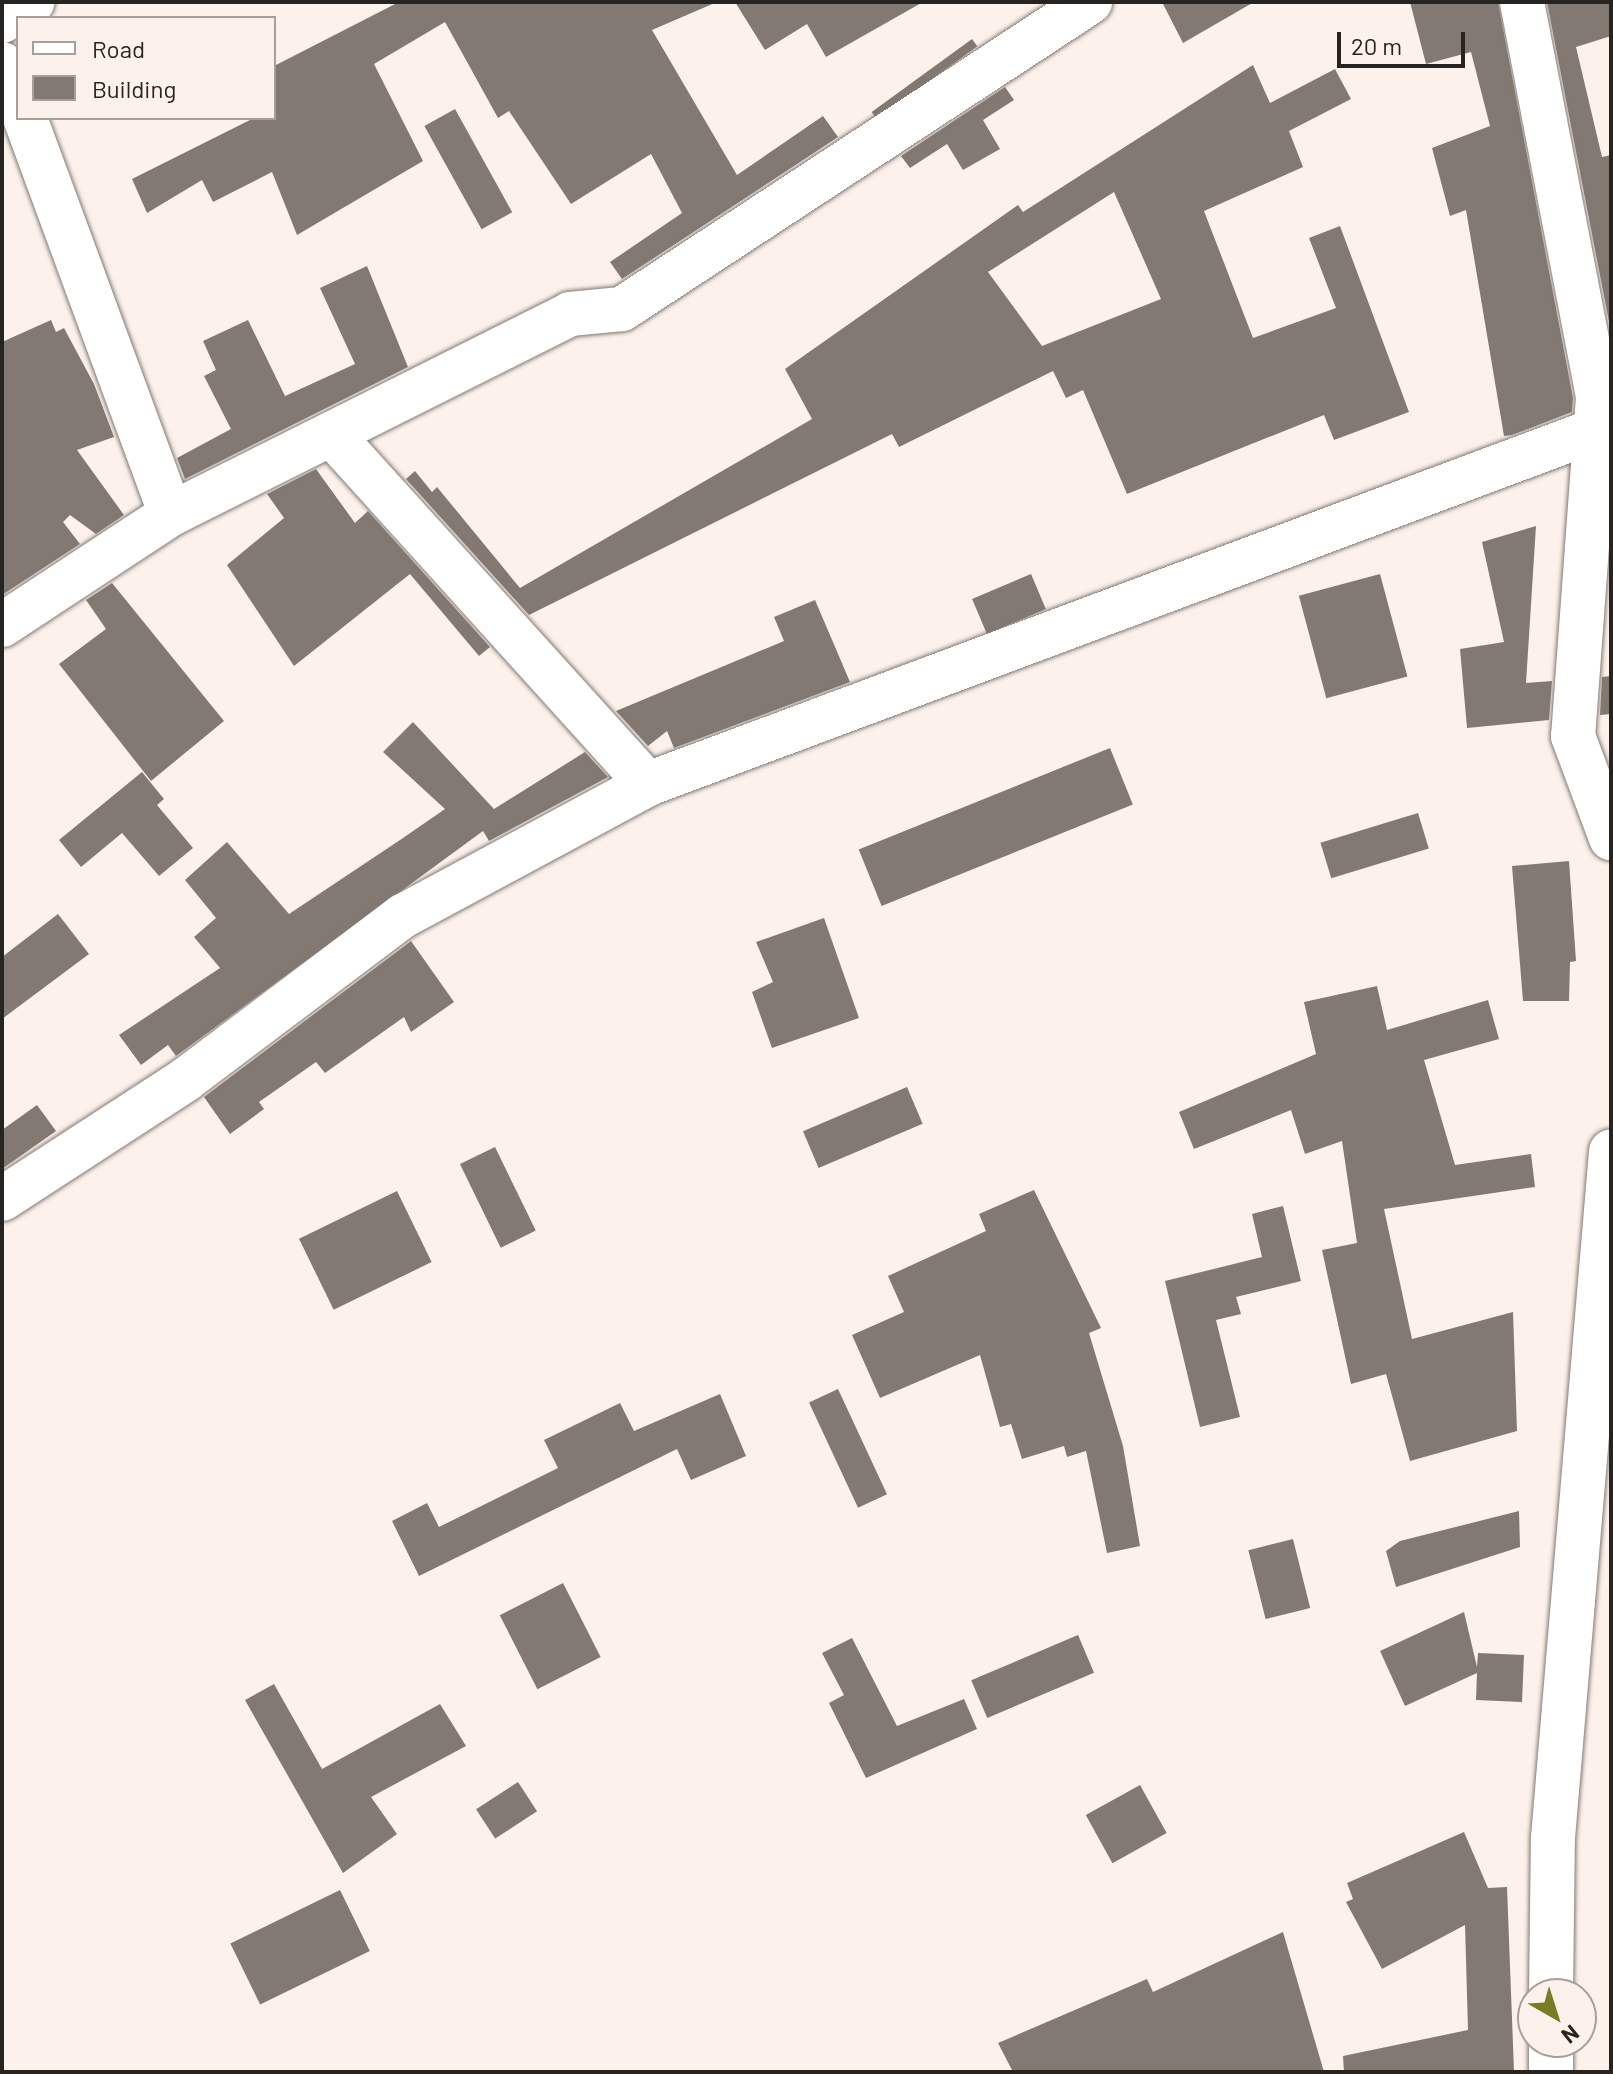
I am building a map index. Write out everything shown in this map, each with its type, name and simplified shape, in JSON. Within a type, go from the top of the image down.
[{"type":"street","points":[[2,21],[32,2]]},
{"type":"street","points":[[2,625],[171,514],[334,437],[570,314],[622,309],[1090,2]]},
{"type":"street","points":[[1522,2],[1598,397],[1573,736],[1608,822]]},
{"type":"street","points":[[2,64],[16,114]]},
{"type":"street","points":[[18,121],[171,514]]},
{"type":"street","points":[[2,1199],[185,1080],[403,916],[648,784],[1596,430]]},
{"type":"street","points":[[334,437],[648,784]]},
{"type":"street","points":[[1551,1978],[1553,1838],[1611,1151]]},
{"type":"building","points":[[399,2],[717,2],[652,30],[737,175],[823,116],[838,137],[622,279],[610,262],[682,213],[651,154],[571,204],[509,111],[498,118],[445,22],[374,64],[423,161],[297,235],[272,172],[213,202],[202,180],[147,213],[132,179],[250,120],[276,120],[276,65]]},
{"type":"building","points":[[735,2],[923,2],[826,57],[807,24],[765,50]]},
{"type":"building","points":[[1162,2],[1254,2],[1183,43]]},
{"type":"building","points":[[1410,2],[1498,2],[1573,398],[1572,412],[1512,435],[1504,436],[1466,210],[1450,216],[1432,148],[1490,126],[1471,52],[1426,64]]},
{"type":"building","points":[[1547,2],[1611,2],[1611,36],[1576,47],[1602,157],[1611,155],[1611,332]]},
{"type":"building","points":[[972,39],[977,46],[877,119],[872,112]]},
{"type":"building","points":[[1253,65],[1270,103],[1335,69],[1351,99],[1289,131],[1303,167],[1204,211],[1253,338],[1336,308],[1309,238],[1340,226],[1409,412],[1334,440],[1324,415],[1127,494],[1083,390],[1066,398],[1053,371],[899,447],[892,434],[529,615],[406,479],[415,471],[432,492],[437,487],[520,588],[812,419],[785,369],[1018,205],[1023,212]],"holes":[[[1114,192],[1161,299],[1042,346],[988,272]]]},
{"type":"building","points":[[1005,87],[1014,100],[983,120],[1000,149],[963,170],[947,144],[910,168],[901,156]]},
{"type":"building","points":[[455,109],[512,212],[482,229],[424,126]]},
{"type":"building","points":[[367,266],[408,367],[185,479],[177,458],[231,429],[204,376],[216,370],[203,341],[248,320],[285,396],[355,364],[320,288]]},
{"type":"building","points":[[51,320],[56,332],[64,328],[94,384],[114,437],[77,450],[124,515],[96,534],[70,515],[63,522],[80,544],[2,595],[2,342]]},
{"type":"building","points":[[316,469],[355,523],[368,511],[490,647],[479,656],[410,574],[294,666],[227,565],[284,518],[267,494]]},
{"type":"building","points":[[1536,526],[1526,683],[1552,681],[1549,720],[1467,728],[1460,649],[1504,642],[1482,542]]},
{"type":"building","points":[[1031,574],[1046,609],[987,634],[972,599]]},
{"type":"building","points":[[1380,574],[1407,676],[1326,698],[1299,596]]},
{"type":"building","points":[[112,583],[224,721],[151,781],[59,664],[106,629],[86,600]]},
{"type":"building","points":[[815,600],[850,682],[674,748],[667,731],[648,746],[616,711],[784,641],[774,617]]},
{"type":"building","points":[[1611,676],[1611,714],[1600,715],[1602,677]]},
{"type":"building","points":[[413,722],[494,809],[585,752],[608,777],[489,841],[483,831],[176,1056],[168,1045],[141,1065],[119,1035],[220,968],[194,937],[216,918],[185,880],[227,842],[289,914],[445,809],[383,752]]},
{"type":"building","points":[[1110,748],[1133,805],[882,906],[859,850]]},
{"type":"building","points":[[142,772],[164,799],[157,805],[193,848],[159,876],[122,833],[81,867],[59,840]]},
{"type":"building","points":[[1418,813],[1429,848],[1331,878],[1320,843]]},
{"type":"building","points":[[1569,861],[1576,961],[1570,962],[1569,1001],[1523,1001],[1512,866]]},
{"type":"building","points":[[58,914],[89,954],[2,1019],[2,957]]},
{"type":"building","points":[[824,918],[859,1018],[772,1048],[752,992],[773,982],[756,942]]},
{"type":"building","points":[[411,941],[454,1002],[411,1032],[404,1017],[325,1073],[316,1062],[259,1102],[264,1109],[230,1134],[204,1097]]},
{"type":"building","points":[[1377,986],[1387,1030],[1488,1000],[1499,1039],[1424,1060],[1455,1165],[1531,1154],[1535,1187],[1384,1209],[1412,1339],[1513,1312],[1517,1431],[1410,1461],[1386,1374],[1351,1384],[1322,1250],[1357,1243],[1342,1141],[1305,1154],[1291,1110],[1194,1149],[1179,1112],[1316,1054],[1304,1002]]},
{"type":"building","points":[[907,1087],[923,1124],[819,1168],[803,1131]]},
{"type":"building","points":[[37,1105],[56,1131],[2,1169],[2,1130]]},
{"type":"building","points":[[495,1147],[536,1231],[501,1248],[460,1164]]},
{"type":"building","points":[[1034,1190],[1101,1328],[1089,1333],[1123,1446],[1140,1546],[1107,1553],[1086,1451],[1067,1457],[1064,1446],[1022,1459],[1011,1424],[1000,1427],[980,1355],[880,1398],[852,1335],[904,1312],[888,1276],[986,1231],[979,1214]]},
{"type":"building","points":[[397,1191],[432,1262],[334,1310],[299,1239]]},
{"type":"building","points":[[1283,1206],[1301,1281],[1236,1297],[1241,1314],[1216,1320],[1240,1417],[1200,1427],[1165,1281],[1262,1257],[1252,1214]]},
{"type":"building","points":[[838,1389],[887,1494],[858,1508],[809,1403]]},
{"type":"building","points":[[720,1394],[746,1456],[691,1480],[677,1449],[419,1576],[392,1521],[427,1503],[439,1527],[558,1468],[544,1440],[620,1403],[634,1431]]},
{"type":"building","points":[[1519,1511],[1520,1547],[1396,1587],[1386,1551],[1400,1541]]},
{"type":"building","points":[[1293,1539],[1310,1608],[1266,1619],[1248,1550]]},
{"type":"building","points":[[563,1583],[601,1657],[537,1689],[500,1615]]},
{"type":"building","points":[[1464,1612],[1477,1667],[1478,1653],[1524,1655],[1522,1702],[1476,1700],[1477,1673],[1405,1706],[1380,1651]]},
{"type":"building","points":[[1078,1635],[1094,1673],[987,1718],[971,1680]]},
{"type":"building","points":[[852,1638],[897,1726],[964,1699],[977,1729],[866,1778],[829,1703],[844,1695],[822,1653]]},
{"type":"building","points":[[274,1684],[322,1769],[440,1704],[466,1746],[371,1797],[397,1834],[343,1873],[245,1700]]},
{"type":"building","points":[[518,1782],[537,1811],[495,1839],[476,1809]]},
{"type":"building","points":[[1140,1785],[1167,1833],[1112,1863],[1086,1815]]},
{"type":"building","points":[[1464,1832],[1488,1888],[1507,1887],[1514,2071],[1344,2072],[1343,2056],[1468,2030],[1465,1925],[1382,1969],[1346,1902],[1353,1899],[1347,1883]]},
{"type":"building","points":[[340,1890],[370,1951],[260,2005],[230,1943]]},
{"type":"building","points":[[1283,1932],[1324,2072],[1013,2072],[998,2043],[1147,1979],[1153,1992]]}]
